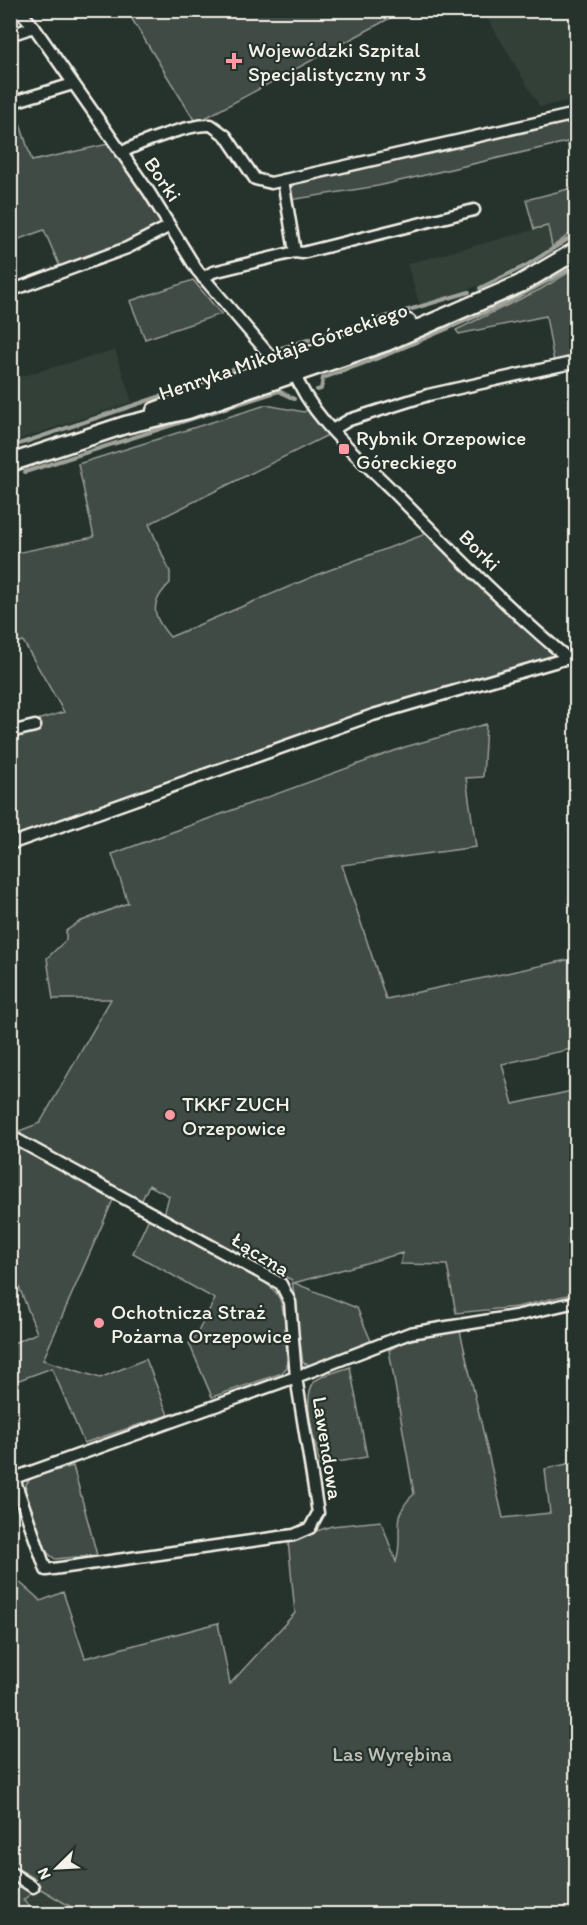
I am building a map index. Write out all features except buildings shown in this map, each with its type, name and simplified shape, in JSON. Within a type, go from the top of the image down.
[{"type":"main road","name":"Henryka Mikołaja Góreckiego","points":[[10,463],[125,425],[186,398],[285,370],[382,330],[453,312],[520,284],[576,251]]},
{"type":"street","name":"Borki","points":[[19,10],[34,27],[121,153],[203,278],[303,391],[332,430],[519,617],[572,661]]},
{"type":"street","points":[[10,35],[34,27]]},
{"type":"street","points":[[10,103],[73,84]]},
{"type":"street","points":[[121,153],[133,146],[200,126],[212,125],[223,133],[255,179],[267,183],[576,114]]},
{"type":"street","points":[[283,180],[295,252]]},
{"type":"street","points":[[203,278],[213,272],[474,210]]},
{"type":"street","points":[[10,291],[127,248],[170,226]]},
{"type":"street","points":[[332,430],[349,420],[428,395],[576,362]]},
{"type":"street","points":[[10,844],[373,715],[572,661]]},
{"type":"street","points":[[10,732],[35,726]]},
{"type":"street","name":"Łączna","points":[[10,1136],[281,1284],[290,1302],[297,1377]]},
{"type":"street","points":[[297,1377],[410,1333],[515,1316],[576,1302]]},
{"type":"street","name":"Lawendowa","points":[[297,1377],[318,1504],[313,1524],[300,1533],[46,1570],[12,1472],[297,1377]]},
{"type":"street","points":[[10,1872],[33,1887]]},
{"type":"shaded area","points":[[483,11],[576,11],[576,99],[540,107]]},
{"type":"shaded area","points":[[548,226],[552,247],[491,281],[420,306],[407,264]]},
{"type":"shaded area","points":[[115,350],[132,402],[11,442],[11,379]]},
{"type":"shaded area","points":[[39,1888],[83,1914],[37,1914],[22,1899]]},
{"type":"green space","name":"Wojewódzki Szpital Specjalistyczny nr 3","points":[[127,11],[403,11],[196,123]]},
{"type":"green space","points":[[14,105],[32,161],[108,144],[165,225],[129,243],[61,269],[44,230],[11,242],[10,106]]},
{"type":"green space","points":[[576,119],[576,183],[567,142],[378,186],[290,200],[289,190],[297,182]]},
{"type":"green space","points":[[576,187],[576,229],[552,247],[548,226],[534,229],[526,200]]},
{"type":"green space","points":[[576,268],[576,357],[554,362],[546,316],[459,334],[456,330],[541,289]]},
{"type":"green space","points":[[193,280],[221,314],[145,339],[130,301]]},
{"type":"green space","points":[[266,405],[304,412],[308,409],[328,435],[149,524],[170,572],[170,583],[163,590],[155,609],[159,622],[170,637],[319,574],[428,533],[515,622],[520,621],[558,657],[11,840],[11,738],[36,732],[39,727],[37,720],[64,712],[23,641],[11,644],[11,554],[94,537],[78,464]]},
{"type":"green space","points":[[486,724],[483,777],[466,778],[476,847],[342,865],[386,999],[576,958],[576,1048],[502,1064],[513,1104],[576,1090],[576,1238],[568,1240],[576,1293],[517,1307],[456,1313],[447,1265],[401,1264],[402,1253],[294,1283],[357,1308],[371,1341],[314,1366],[303,1363],[292,1280],[164,1215],[169,1196],[149,1185],[141,1202],[23,1137],[19,1131],[40,1123],[111,999],[53,999],[47,958],[66,940],[66,931],[79,922],[128,903],[112,854],[405,747]]},
{"type":"green space","points":[[11,1140],[113,1200],[43,1360],[100,1378],[146,1359],[168,1415],[84,1443],[52,1368],[11,1383],[11,1344],[37,1333],[11,1266]]},
{"type":"green space","points":[[149,1218],[237,1264],[277,1294],[283,1309],[285,1329],[287,1367],[282,1373],[212,1397],[189,1343],[193,1341],[215,1299],[133,1253]]},
{"type":"green space","name":"Las Wyrębina","points":[[460,1331],[503,1518],[550,1513],[545,1469],[576,1462],[576,1914],[83,1914],[39,1888],[36,1879],[11,1865],[10,1574],[41,1601],[63,1592],[85,1658],[218,1623],[230,1684],[295,1613],[288,1540],[332,1526],[381,1521],[396,1562],[402,1510],[414,1494],[389,1350],[403,1342]]},
{"type":"green space","points":[[350,1367],[367,1457],[320,1465],[310,1422],[311,1388],[318,1379]]},
{"type":"green space","points":[[73,1466],[97,1555],[55,1559],[43,1549],[25,1496],[26,1484],[32,1477]]},
{"type":"green space","points":[[11,1880],[32,1893],[23,1900],[37,1914],[11,1914]]},
{"type":"waterway","points":[[480,288],[527,265],[576,234]]},
{"type":"waterway","points":[[317,390],[321,389],[323,378],[386,355],[498,307],[576,266]]},
{"type":"waterway","points":[[281,348],[469,292]]},
{"type":"waterway","points":[[19,444],[188,387],[245,364],[254,356]]},
{"type":"waterway","points":[[25,472],[279,391],[294,399]]},
{"type":"place","name":"Wojewódzki Szpital Specjalistyczny nr 3","points":[[234,61]]},
{"type":"place","name":"Rybnik Orzepowice Góreckiego","points":[[344,449]]},
{"type":"place","name":"TKKF ZUCH Orzepowice","points":[[170,1115]]},
{"type":"place","name":"Ochotnicza Straż Pożarna Orzepowice","points":[[99,1323]]}]
